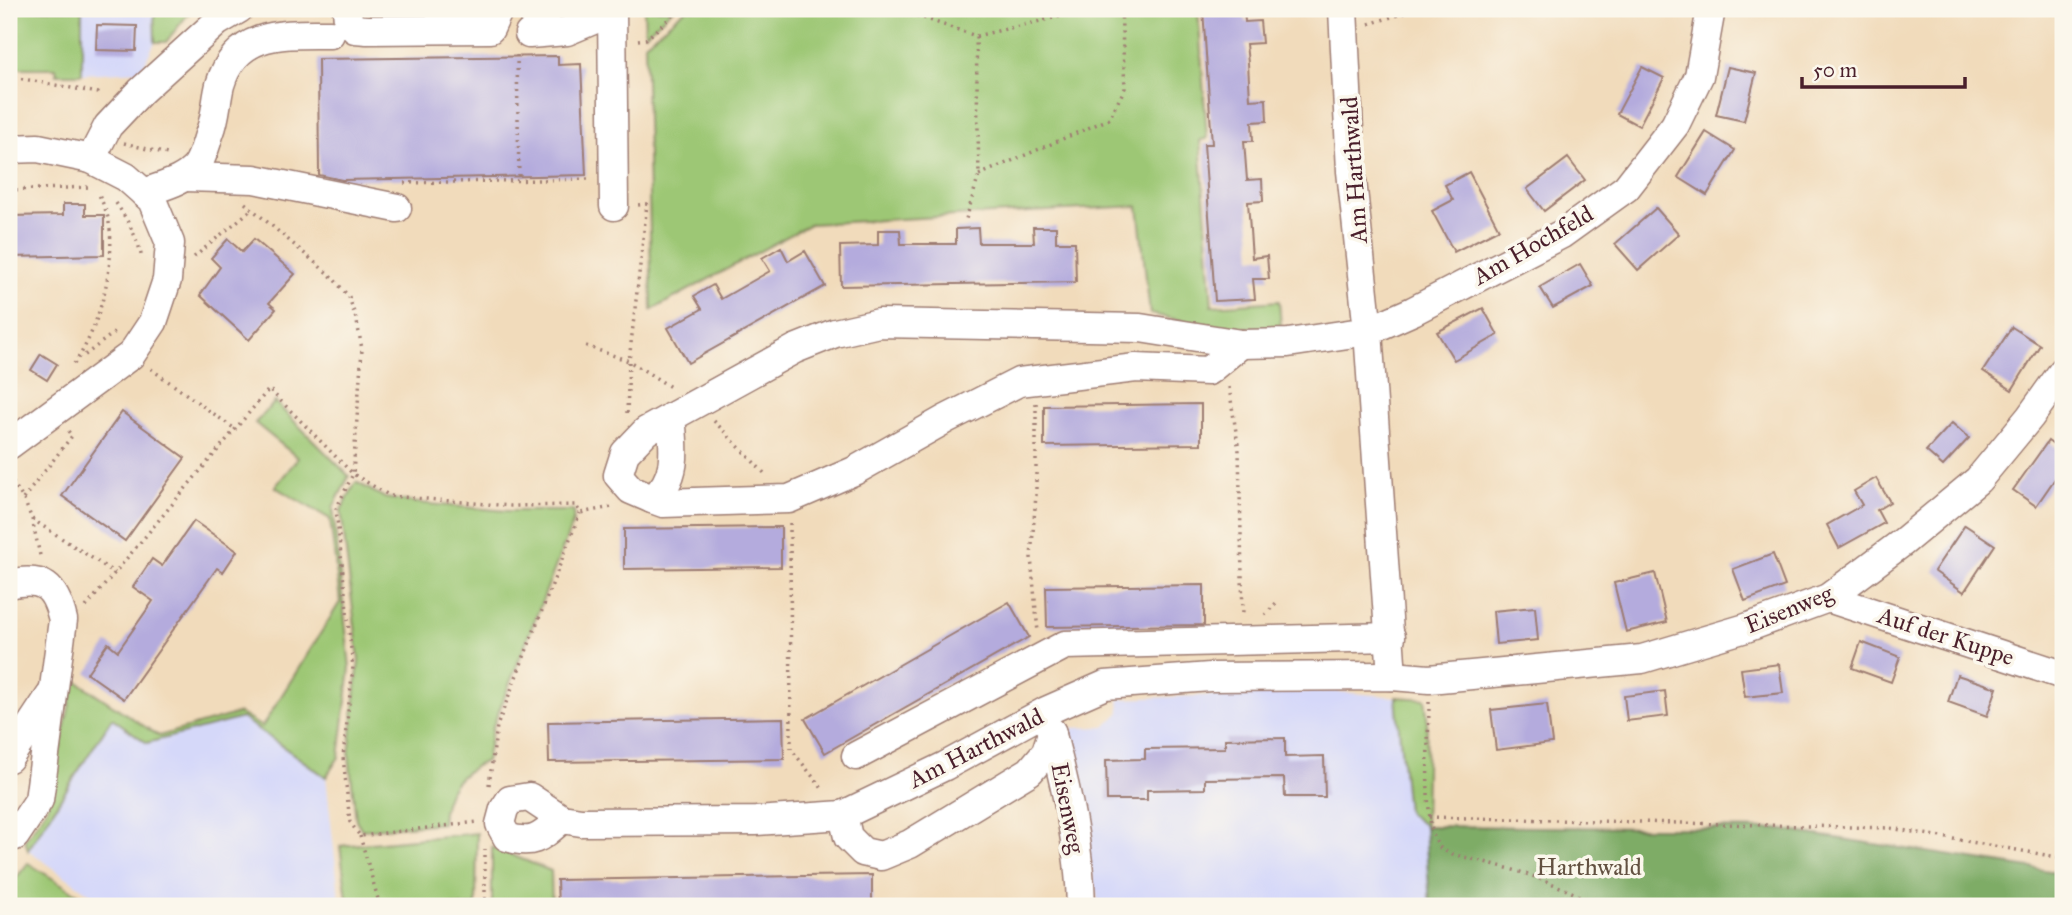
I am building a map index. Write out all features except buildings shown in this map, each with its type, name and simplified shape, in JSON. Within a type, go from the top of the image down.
[{"type":"street","points":[[91,159],[111,123],[141,91],[217,22],[239,9]]},
{"type":"street","points":[[347,9],[348,21],[355,29],[379,30],[490,29],[499,9]]},
{"type":"street","name":"Am Hochfeld","points":[[1368,331],[1413,311],[1562,234],[1626,187],[1675,125],[1699,76],[1711,9]]},
{"type":"street","points":[[529,34],[567,31],[612,11],[614,206]]},
{"type":"street","name":"Am Harthwald","points":[[1344,20],[1351,171],[1368,331],[1392,676]]},
{"type":"street","points":[[185,177],[200,160],[214,120],[220,85],[232,58],[255,40],[284,34],[330,34]]},
{"type":"street","points":[[9,149],[38,149],[91,159],[126,177],[152,200],[170,243],[155,274],[153,322],[131,355],[9,445]]},
{"type":"street","points":[[144,193],[185,177],[254,179],[398,196]]},
{"type":"street","points":[[1233,351],[1209,370],[1136,368],[1019,382],[854,471],[789,499],[663,503],[631,490],[618,475],[625,453],[646,431],[795,349],[835,332],[878,323],[1140,328],[1233,351],[1368,331]]},
{"type":"street","name":"Eisenweg","points":[[1429,679],[1642,659],[1746,628],[1828,598],[1903,542],[1978,480],[2030,417],[2063,371]]},
{"type":"street","points":[[652,499],[661,492],[673,466],[671,417]]},
{"type":"street","points":[[9,584],[27,580],[47,586],[59,600],[63,620],[38,800],[15,836],[9,834]]},
{"type":"street","name":"Auf der Kuppe","points":[[1828,598],[2063,675]]},
{"type":"street","points":[[856,757],[1065,645],[1391,637]]},
{"type":"street","name":"Am Harthwald","points":[[562,819],[581,822],[756,821],[843,815],[945,765],[1049,722],[1105,685],[1210,677],[1392,676],[1429,679]]},
{"type":"street","points":[[9,758],[53,691]]},
{"type":"street","points":[[843,815],[848,837],[863,852],[881,856],[910,844],[1030,771],[1046,751],[1049,722]]},
{"type":"street","name":"Eisenweg","points":[[1049,722],[1072,822],[1081,876],[1081,906]]},
{"type":"path","points":[[613,44],[646,39],[680,9]]},
{"type":"path","points":[[897,9],[976,36],[1092,9]]},
{"type":"path","points":[[979,174],[1109,119],[1125,88],[1121,9]]},
{"type":"path","points":[[1344,20],[1417,9]]},
{"type":"path","points":[[966,219],[979,174],[976,36]]},
{"type":"path","points":[[9,72],[18,78],[98,93],[111,123]]},
{"type":"path","points":[[518,86],[519,180]]},
{"type":"path","points":[[398,196],[519,180],[589,179],[614,206],[647,204],[629,361],[627,414]]},
{"type":"path","points":[[9,190],[96,187],[105,194]]},
{"type":"path","points":[[75,363],[86,345],[106,292],[110,251],[108,219],[96,187]]},
{"type":"path","points":[[114,201],[131,226],[155,274],[252,209],[332,277],[349,297],[362,349],[353,474],[337,509],[353,667],[342,757],[350,822],[360,836],[380,906]]},
{"type":"path","points":[[64,372],[117,330]]},
{"type":"path","points":[[586,346],[629,361],[696,403],[789,499],[791,749],[843,815]]},
{"type":"path","points":[[1233,351],[1239,451],[1243,640]]},
{"type":"path","points":[[131,355],[235,429]]},
{"type":"path","points":[[1031,557],[1036,495],[1035,380]]},
{"type":"path","points":[[60,637],[269,389],[353,474],[390,495],[510,506],[576,505],[580,513],[497,726],[489,788]]},
{"type":"path","points":[[23,499],[72,436],[57,409]]},
{"type":"path","points":[[9,476],[32,519],[47,586]]},
{"type":"path","points":[[580,513],[652,499]]},
{"type":"path","points":[[32,519],[115,573]]},
{"type":"path","points":[[1429,679],[1429,817],[1436,843],[1447,853],[1525,872],[1566,888],[1599,906]]},
{"type":"path","points":[[1429,817],[1890,828],[2063,858]]},
{"type":"path","points":[[360,836],[486,821]]},
{"type":"path","points":[[485,846],[485,906]]},
{"type":"shaded area","points":[[82,9],[154,9],[155,42],[141,71],[82,74]]},
{"type":"shaded area","points":[[1329,691],[1396,697],[1407,812],[1425,826],[1430,906],[1099,906],[1082,826],[1070,728],[1105,727],[1120,712],[1119,699]]},
{"type":"shaded area","points":[[112,718],[147,743],[242,718],[326,777],[340,906],[107,906],[28,850]]},
{"type":"green space","points":[[9,9],[82,9],[82,74],[57,74],[56,68],[9,68]]},
{"type":"green space","points":[[154,9],[192,9],[166,42],[155,42]]},
{"type":"green space","points":[[644,9],[673,9],[645,34]]},
{"type":"green space","points":[[686,9],[1198,9],[1207,139],[1200,140],[1212,306],[1279,301],[1281,327],[1216,328],[1150,314],[1138,206],[810,224],[652,310],[645,43]]},
{"type":"green space","points":[[275,402],[349,476],[333,508],[350,668],[339,757],[326,777],[242,718],[147,743],[112,718],[28,850],[25,840],[47,808],[75,680],[159,736],[239,713],[262,727],[340,602],[330,519],[275,487],[298,458],[255,423]]},
{"type":"green space","points":[[356,482],[385,498],[418,503],[507,511],[574,511],[573,522],[493,726],[486,761],[467,771],[454,784],[445,802],[442,823],[362,830],[356,820],[349,755],[359,660],[341,510]]},
{"type":"green space","points":[[1396,697],[1425,699],[1425,826],[1407,812]]},
{"type":"green space","name":"Harthwald","points":[[1425,826],[1777,829],[2063,873],[2063,906],[1430,906]]},
{"type":"green space","points":[[477,833],[476,906],[348,906],[340,846]]},
{"type":"green space","points":[[492,847],[551,871],[552,906],[492,906]]},
{"type":"green space","points":[[28,863],[90,902],[88,906],[9,906],[9,887]]}]
